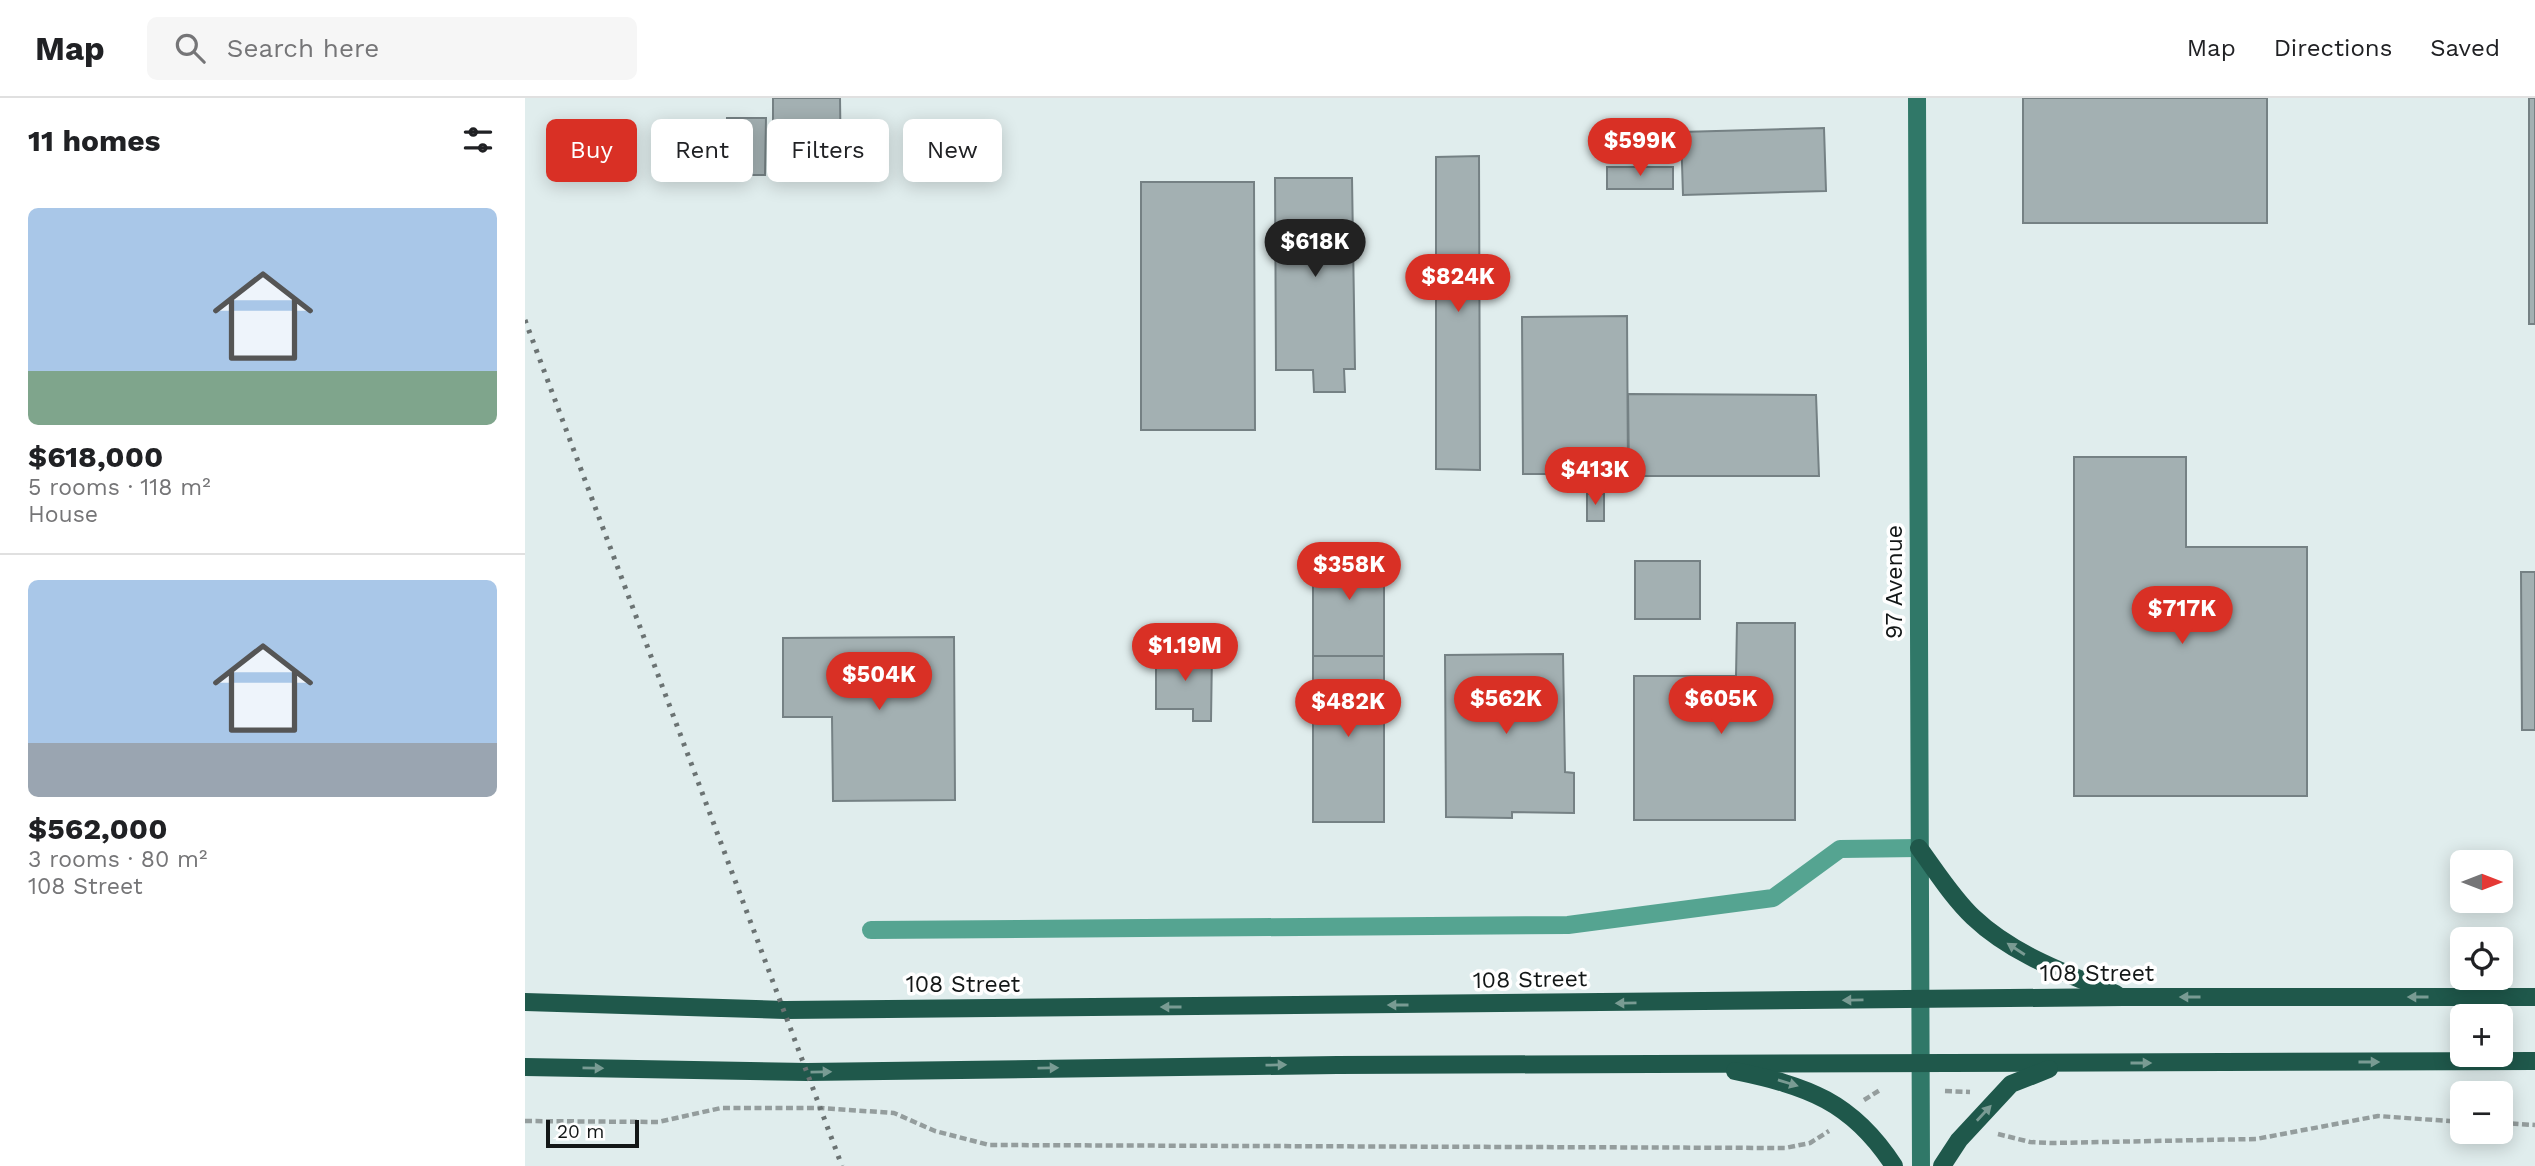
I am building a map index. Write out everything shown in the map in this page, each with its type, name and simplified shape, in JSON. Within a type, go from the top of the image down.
[{"type":"main road","points":[[1919,848],[1972,916],[1993,934],[2028,957],[2123,997]]},
{"type":"main road","name":"108 Street","points":[[525,1002],[785,1010],[2123,997],[2535,997]]},
{"type":"main road","points":[[525,1066],[807,1072],[1697,1063],[1921,1065],[2535,1061]]},
{"type":"main road","points":[[1697,1063],[1791,1082],[1848,1113],[1880,1144],[1894,1166]]},
{"type":"main road","points":[[1942,1166],[1959,1140],[2011,1084],[2034,1073],[2073,1063]]},
{"type":"street","name":"97 Avenue","points":[[1917,98],[1921,1166]]},
{"type":"lane","points":[[871,930],[1568,925],[1773,898],[1840,849],[1919,848]]},
{"type":"path","points":[[525,1121],[658,1122],[721,1108],[820,1108],[894,1114],[955,1138],[989,1145],[1786,1148],[1810,1143],[1833,1128],[1878,1090],[1969,1090],[1995,1133],[2030,1142],[2236,1140],[2378,1116],[2450,1121]]},
{"type":"path","points":[[2513,1124],[2535,1125]]},
{"type":"building","points":[[773,98],[840,98],[840,119],[773,119]]},
{"type":"building","points":[[2023,98],[2267,98],[2267,223],[2023,223]]},
{"type":"building","points":[[2529,98],[2535,98],[2535,324],[2529,324]]},
{"type":"building","points":[[766,118],[765,175],[753,175],[753,119],[727,119]]},
{"type":"building","points":[[1824,128],[1826,191],[1683,195],[1681,132]]},
{"type":"building","points":[[1479,156],[1480,470],[1436,469],[1436,157]]},
{"type":"building","points":[[1607,167],[1673,167],[1673,189],[1607,189]]},
{"type":"building","points":[[1275,178],[1352,178],[1355,369],[1344,369],[1345,392],[1314,392],[1313,370],[1276,370]]},
{"type":"building","points":[[1141,182],[1254,182],[1255,430],[1141,430]]},
{"type":"building","points":[[1627,316],[1628,474],[1523,474],[1522,317]]},
{"type":"building","points":[[1628,394],[1816,395],[1819,476],[1629,476]]},
{"type":"building","points":[[2074,457],[2186,457],[2186,547],[2307,547],[2307,796],[2074,796]]},
{"type":"building","points":[[1587,494],[1604,494],[1604,521],[1587,521]]},
{"type":"building","points":[[1313,548],[1384,548],[1384,656],[1313,656]]},
{"type":"building","points":[[1635,561],[1700,561],[1700,619],[1635,619]]},
{"type":"building","points":[[2521,572],[2535,572],[2535,730],[2522,730]]},
{"type":"building","points":[[1737,623],[1795,623],[1795,820],[1634,820],[1634,676],[1736,676]]},
{"type":"building","points":[[954,637],[955,800],[833,801],[832,717],[783,717],[783,638]]},
{"type":"building","points":[[1156,652],[1212,652],[1211,721],[1193,721],[1193,709],[1156,709]]},
{"type":"building","points":[[1563,654],[1565,772],[1574,773],[1574,813],[1512,812],[1512,818],[1446,817],[1445,655]]},
{"type":"building","points":[[1313,656],[1384,656],[1384,822],[1313,822]]},
{"type":"railway","points":[[525,320],[842,1166]]}]
